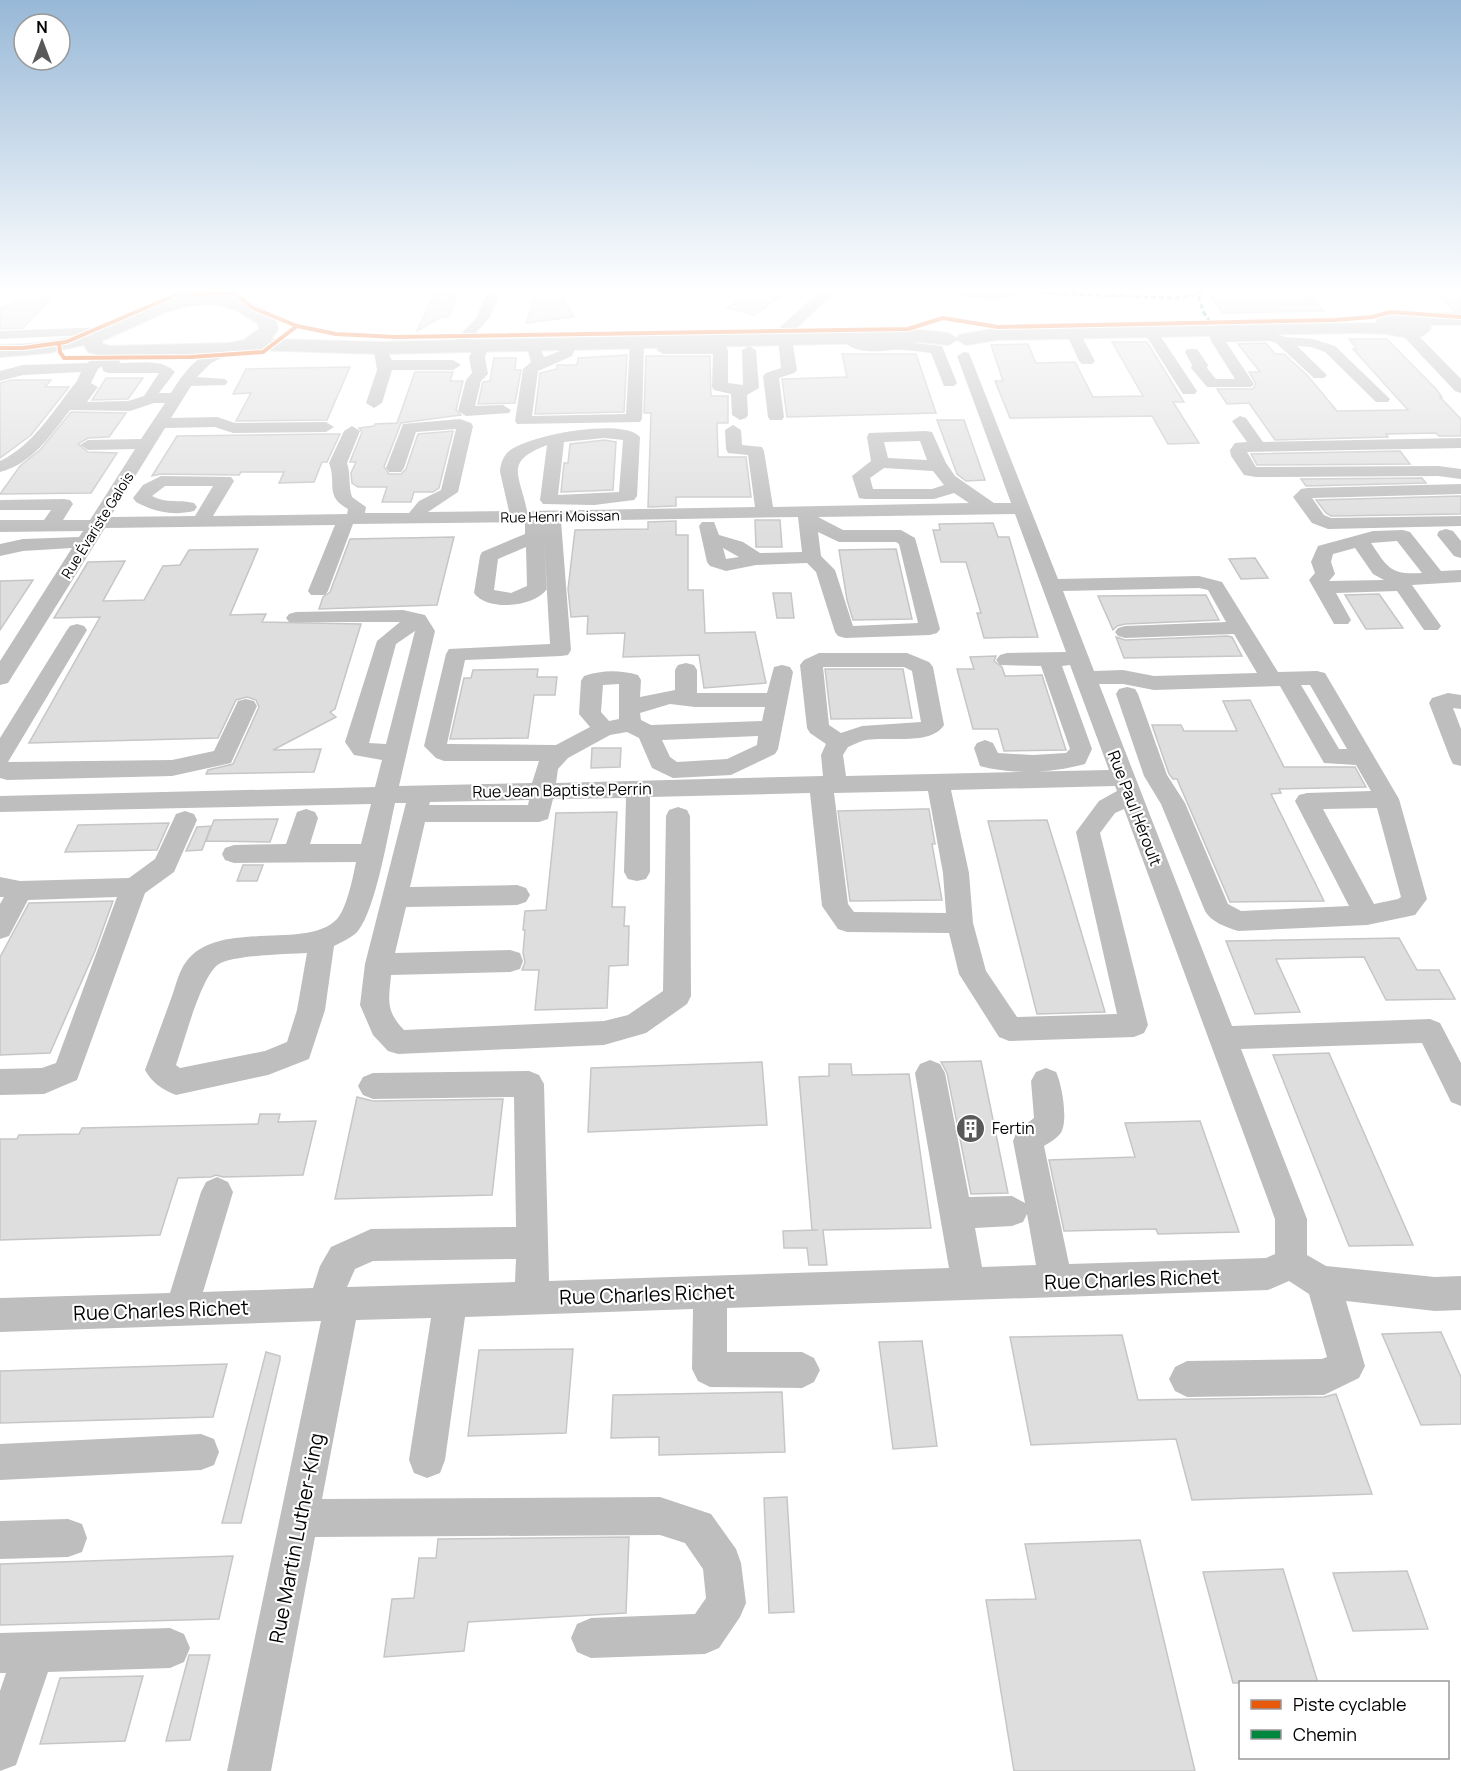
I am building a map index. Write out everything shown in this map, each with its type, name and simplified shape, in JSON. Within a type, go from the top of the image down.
[{"type":"street","points":[[0,467],[18,459],[39,440],[84,382],[88,373]]},
{"type":"street","points":[[101,373],[76,407],[130,406],[152,398],[176,398]]},
{"type":"street","points":[[152,398],[151,394],[166,373]]},
{"type":"street","points":[[191,373],[190,376],[220,382]]},
{"type":"street","name":"Rue Évariste Galois","points":[[0,678],[6,659],[99,524],[193,373]]},
{"type":"street","points":[[374,403],[379,373]]},
{"type":"street","points":[[480,373],[474,381],[466,411],[503,410]]},
{"type":"street","points":[[530,373],[523,421],[634,419],[636,373]]},
{"type":"street","points":[[720,373],[720,387],[737,390],[752,388],[751,373]]},
{"type":"street","points":[[776,417],[771,376],[781,373]]},
{"type":"street","points":[[945,373],[949,383]]},
{"type":"street","name":"Rue Paul Héroult","points":[[969,373],[1052,585],[1291,1219],[1291,1263]]},
{"type":"street","points":[[1177,373],[1189,391]]},
{"type":"street","points":[[1203,373],[1212,384],[1246,384],[1239,373]]},
{"type":"street","points":[[1355,373],[1382,399]]},
{"type":"street","points":[[1447,373],[1461,388]]},
{"type":"street","points":[[737,390],[734,448],[756,451],[765,513]]},
{"type":"street","points":[[1240,421],[1258,446]]},
{"type":"street","points":[[114,445],[129,422]]},
{"type":"street","points":[[160,423],[217,422],[233,428],[326,427]]},
{"type":"street","points":[[395,468],[409,428],[460,424],[465,426],[449,492],[425,504],[415,518]]},
{"type":"street","points":[[318,591],[357,507],[344,500],[339,484],[341,471],[338,463],[352,431]]},
{"type":"street","points":[[1383,431],[1394,444]]},
{"type":"street","points":[[535,516],[518,508],[508,465],[514,454],[527,446],[575,434],[622,433],[632,438],[628,496],[593,508],[549,500],[556,440]]},
{"type":"street","points":[[880,463],[876,437],[926,436],[936,466],[954,487],[989,508]]},
{"type":"street","points":[[1438,471],[1439,454],[1454,443]]},
{"type":"street","points":[[1454,443],[1258,446],[1241,447],[1238,450],[1239,456],[1250,471],[1256,472],[1438,471],[1461,474]]},
{"type":"street","points":[[88,445],[147,444]]},
{"type":"street","points":[[936,466],[880,463],[861,476],[865,494],[934,494],[954,487]]},
{"type":"street","points":[[1461,489],[1307,493],[1302,497],[1318,519],[1328,524],[1461,521]]},
{"type":"street","points":[[0,505],[64,504],[50,525]]},
{"type":"street","name":"Rue Henri Moissan","points":[[0,526],[99,524],[205,514],[351,519],[535,516],[593,508],[806,515],[1021,508]]},
{"type":"street","points":[[707,513],[711,538],[736,546],[756,559],[812,557]]},
{"type":"street","points":[[806,515],[839,536],[901,536],[908,542],[930,629],[845,632],[825,570],[812,557],[806,515]]},
{"type":"street","points":[[534,537],[535,516]]},
{"type":"street","points":[[535,516],[561,650],[456,654],[435,746],[444,753],[560,753]]},
{"type":"street","points":[[1341,620],[1319,580],[1325,574],[1322,562],[1325,550],[1373,537],[1454,535],[1461,552]]},
{"type":"street","points":[[1403,536],[1436,577]]},
{"type":"street","points":[[1360,541],[1380,570],[1400,582],[1431,626]]},
{"type":"street","points":[[0,548],[87,542]]},
{"type":"street","points":[[1321,587],[1461,576]]},
{"type":"street","points":[[1052,585],[1199,582],[1215,586],[1240,628],[1279,679]]},
{"type":"street","points":[[296,618],[403,616],[418,619],[426,631],[362,890],[348,925],[322,941],[239,948],[212,954],[196,969],[160,1070],[176,1082],[268,1063],[299,1050],[311,1010],[322,941]]},
{"type":"street","points":[[396,753],[362,750],[356,742],[387,641],[418,619]]},
{"type":"street","points":[[1125,633],[1240,628]]},
{"type":"street","points":[[0,757],[77,630]]},
{"type":"street","points":[[985,748],[988,760],[1065,762],[1077,758],[1081,749],[1049,659]]},
{"type":"street","points":[[1008,660],[1049,659],[1127,694],[1154,683]]},
{"type":"street","points":[[839,741],[818,728],[811,665],[819,660],[907,660],[922,667],[933,725],[924,730],[862,733],[839,741],[832,754],[828,784],[835,906],[847,922],[960,923]]},
{"type":"street","points":[[686,670],[695,731],[695,770]]},
{"type":"street","points":[[604,729],[590,714],[592,681],[598,678],[621,677],[630,680],[636,722],[660,762],[673,770],[731,767],[767,749],[782,672]]},
{"type":"street","points":[[1086,677],[1123,677],[1154,683],[1317,678],[1387,799],[1414,899],[1406,908],[1367,915],[1238,921],[1218,911],[1173,803],[1156,776],[1127,694]]},
{"type":"street","points":[[636,722],[662,697],[777,700]]},
{"type":"street","points":[[1461,702],[1448,700],[1440,703],[1461,758]]},
{"type":"street","points":[[0,768],[7,772],[172,768],[223,757],[246,706]]},
{"type":"street","points":[[0,804],[386,794],[417,803],[539,813],[548,766],[560,753],[604,729],[636,722],[695,731],[771,728]]},
{"type":"street","points":[[111,801],[126,770]]},
{"type":"street","points":[[938,782],[956,873],[960,923],[974,974],[1009,1029],[1134,1025],[1089,832],[1107,807],[1127,786]]},
{"type":"street","name":"Rue Jean Baptiste Perrin","points":[[543,790],[938,782],[1127,786]]},
{"type":"street","points":[[637,872],[638,789]]},
{"type":"street","points":[[1367,915],[1308,801],[1387,799]]},
{"type":"street","points":[[417,803],[379,964],[374,1005],[383,1027],[398,1042],[604,1033],[636,1025],[678,996],[678,816]]},
{"type":"street","points":[[295,854],[306,818]]},
{"type":"street","points":[[0,930],[10,889],[134,887],[165,865],[185,820]]},
{"type":"street","points":[[234,854],[371,853]]},
{"type":"street","points":[[0,1082],[44,1082],[67,1071],[134,887]]},
{"type":"street","points":[[395,897],[517,895]]},
{"type":"street","points":[[379,964],[510,961]]},
{"type":"street","points":[[1223,1038],[1430,1031],[1461,1093]]},
{"type":"street","points":[[930,1073],[969,1284]]},
{"type":"street","points":[[1046,1082],[1050,1124],[1028,1141],[1056,1281]]},
{"type":"street","points":[[373,1086],[529,1084],[532,1298]]},
{"type":"street","points":[[181,1310],[217,1192]]},
{"type":"street","points":[[957,1213],[1012,1211]]},
{"type":"street","name":"Rue Martin Luther-King","points":[[249,1771],[300,1518],[334,1305],[332,1278],[343,1258],[371,1245],[532,1243]]},
{"type":"street","points":[[1291,1263],[1320,1282],[1435,1294],[1461,1293]]},
{"type":"street","name":"Rue Charles Richet","points":[[0,1315],[1268,1274],[1291,1263]]},
{"type":"street","points":[[1187,1379],[1324,1377],[1347,1366],[1329,1301],[1320,1282]]},
{"type":"street","points":[[710,1293],[710,1369],[802,1370]]},
{"type":"street","points":[[427,1460],[450,1301]]},
{"type":"street","points":[[0,1462],[201,1452]]},
{"type":"street","points":[[300,1518],[660,1516],[697,1528],[722,1563],[726,1603],[705,1634],[591,1638]]},
{"type":"street","points":[[0,1540],[68,1538]]},
{"type":"street","points":[[1,1749],[17,1652],[170,1648]]},
{"type":"building","points":[[244,373],[348,373],[327,420],[236,421],[251,393],[233,394]]},
{"type":"building","points":[[415,373],[453,373],[450,381],[463,381],[456,410],[461,415],[401,423],[384,467],[389,474],[401,474],[406,469],[418,434],[453,431],[439,488],[433,492],[414,492],[411,502],[382,502],[387,487],[358,487],[352,483],[351,473],[356,462],[350,462],[362,432],[359,428],[375,424],[397,423]]},
{"type":"building","points":[[491,373],[521,373],[515,403],[478,404],[483,382],[490,381]]},
{"type":"building","points":[[540,373],[626,373],[624,412],[535,414]]},
{"type":"building","points":[[645,373],[710,373],[711,396],[728,396],[728,423],[717,423],[718,457],[746,457],[751,497],[676,497],[676,506],[648,507],[651,413],[644,413]]},
{"type":"building","points":[[846,373],[922,373],[936,413],[787,417],[782,379],[847,377]]},
{"type":"building","points":[[1000,373],[1080,373],[1093,397],[1143,396],[1130,373],[1166,373],[1184,402],[1173,402],[1199,443],[1168,444],[1152,416],[1010,418],[995,381],[1003,381]]},
{"type":"building","points":[[1249,373],[1304,373],[1337,411],[1408,410],[1374,373],[1420,373],[1461,419],[1461,436],[1439,436],[1436,433],[1386,434],[1388,437],[1275,440],[1249,403],[1227,404],[1217,389],[1253,389],[1256,384]]},
{"type":"building","points":[[106,378],[143,378],[128,399],[92,400]]},
{"type":"building","points":[[11,380],[51,380],[45,387],[69,387],[31,435],[0,458],[0,383]]},
{"type":"building","points":[[71,412],[126,413],[109,437],[88,438],[78,444],[88,452],[117,453],[91,493],[0,494],[20,466],[41,449]]},
{"type":"building","points":[[937,420],[964,420],[985,480],[966,481],[957,474]]},
{"type":"building","points":[[340,434],[327,462],[322,462],[314,482],[279,483],[284,472],[152,476],[177,436]]},
{"type":"building","points":[[604,440],[616,442],[613,490],[561,492],[564,463],[568,463],[570,444]]},
{"type":"building","points":[[1400,451],[1410,464],[1257,465],[1251,454]]},
{"type":"building","points":[[1422,478],[1426,483],[1306,486],[1301,479]]},
{"type":"building","points":[[1461,496],[1461,514],[1331,516],[1316,500]]},
{"type":"building","points":[[755,520],[780,520],[782,547],[756,547]]},
{"type":"building","points":[[676,521],[676,535],[688,535],[688,590],[703,590],[705,633],[755,632],[766,683],[704,688],[699,655],[623,657],[625,633],[587,634],[588,616],[571,617],[568,589],[575,530],[648,529],[648,522]]},
{"type":"building","points":[[993,523],[998,537],[1009,537],[1038,637],[984,638],[977,613],[981,613],[966,562],[941,562],[933,530],[940,530],[939,524]]},
{"type":"building","points":[[454,537],[437,605],[319,609],[323,597],[330,592],[350,539]]},
{"type":"building","points":[[258,549],[230,615],[266,614],[262,622],[361,624],[335,709],[330,712],[336,717],[273,750],[321,749],[314,772],[206,774],[208,770],[233,764],[259,707],[256,700],[247,697],[236,700],[218,738],[29,743],[100,617],[54,618],[88,562],[125,561],[103,601],[144,600],[163,566],[180,565],[189,550]]},
{"type":"building","points":[[896,549],[912,619],[853,620],[847,600],[839,550]]},
{"type":"building","points":[[1255,558],[1268,578],[1241,579],[1229,559]]},
{"type":"building","points":[[33,580],[0,630],[0,581]]},
{"type":"building","points":[[773,593],[791,593],[794,618],[777,618]]},
{"type":"building","points":[[1379,594],[1403,628],[1366,629],[1345,595]]},
{"type":"building","points":[[1206,595],[1219,620],[1125,624],[1113,630],[1098,596]]},
{"type":"building","points":[[1116,637],[1125,640],[1232,637],[1242,656],[1124,658]]},
{"type":"building","points":[[996,656],[994,661],[1002,667],[1005,676],[1042,675],[1066,750],[1004,751],[998,729],[973,729],[957,669],[974,669],[970,657]]},
{"type":"building","points":[[538,669],[537,677],[557,677],[555,695],[534,695],[528,738],[450,739],[464,678],[471,678],[473,670]]},
{"type":"building","points":[[825,669],[903,669],[912,718],[831,719]]},
{"type":"building","points":[[1250,700],[1284,767],[1355,767],[1366,787],[1279,789],[1281,793],[1271,794],[1324,901],[1230,902],[1177,779],[1173,779],[1169,774],[1152,725],[1181,725],[1184,731],[1237,731],[1223,701]]},
{"type":"building","points":[[592,748],[621,748],[620,767],[591,768]]},
{"type":"building","points":[[929,809],[935,844],[932,844],[942,900],[850,901],[838,811]]},
{"type":"building","points":[[617,812],[612,907],[625,907],[624,926],[629,926],[628,965],[609,966],[607,1008],[535,1010],[539,970],[522,970],[525,962],[523,953],[525,930],[523,930],[525,911],[546,910],[556,813]]},
{"type":"building","points":[[278,819],[270,842],[206,841],[214,820]]},
{"type":"building","points":[[1047,820],[1105,1012],[1037,1014],[988,821]]},
{"type":"building","points":[[169,823],[157,850],[65,852],[78,825]]},
{"type":"building","points":[[211,826],[202,850],[186,851],[197,827]]},
{"type":"building","points":[[243,865],[263,865],[257,881],[237,881]]},
{"type":"building","points":[[113,901],[95,951],[50,1053],[0,1055],[0,957],[29,903]]},
{"type":"building","points":[[1399,938],[1417,970],[1439,970],[1455,999],[1386,1000],[1364,957],[1276,959],[1300,1012],[1255,1014],[1226,941]]},
{"type":"building","points":[[1329,1053],[1413,1245],[1349,1246],[1273,1055]]},
{"type":"building","name":"Fertin","points":[[981,1061],[1008,1193],[971,1194],[947,1073],[941,1062]]},
{"type":"building","points":[[762,1062],[767,1125],[588,1132],[591,1068]]},
{"type":"building","points":[[829,1064],[851,1064],[852,1075],[909,1074],[931,1228],[823,1230],[827,1265],[809,1265],[807,1248],[784,1248],[783,1231],[818,1230],[812,1230],[799,1077],[829,1076]]},
{"type":"building","points":[[357,1097],[373,1101],[503,1099],[492,1195],[335,1199]]},
{"type":"building","points":[[260,1114],[280,1114],[278,1122],[316,1121],[303,1175],[223,1177],[216,1175],[178,1178],[160,1235],[0,1240],[0,1139],[17,1139],[19,1135],[79,1134],[82,1128],[258,1124]]},
{"type":"building","points":[[1200,1121],[1239,1232],[1158,1234],[1156,1229],[1064,1231],[1049,1160],[1135,1157],[1125,1123]]},
{"type":"building","points":[[1441,1332],[1461,1377],[1461,1424],[1421,1425],[1382,1334]]},
{"type":"building","points":[[1122,1335],[1138,1400],[1324,1397],[1336,1394],[1372,1494],[1192,1500],[1176,1439],[1031,1445],[1010,1337]]},
{"type":"building","points":[[922,1341],[937,1446],[893,1449],[879,1342]]},
{"type":"building","points":[[573,1349],[566,1433],[468,1436],[479,1350]]},
{"type":"building","points":[[266,1352],[280,1356],[280,1360],[241,1523],[222,1523]]},
{"type":"building","points":[[227,1364],[213,1417],[0,1423],[0,1371]]},
{"type":"building","points":[[782,1392],[785,1452],[659,1455],[659,1437],[611,1438],[613,1395]]},
{"type":"building","points":[[787,1497],[794,1612],[769,1613],[764,1498]]},
{"type":"building","points":[[629,1537],[626,1613],[468,1622],[464,1651],[384,1657],[392,1599],[414,1598],[419,1558],[436,1558],[438,1539]]},
{"type":"building","points":[[1140,1540],[1195,1771],[1014,1771],[986,1600],[1036,1599],[1025,1544]]},
{"type":"building","points":[[233,1556],[219,1619],[0,1625],[0,1564]]},
{"type":"building","points":[[1283,1569],[1317,1681],[1239,1681],[1239,1683],[1233,1683],[1203,1572]]},
{"type":"building","points":[[1407,1571],[1428,1629],[1353,1631],[1333,1573]]},
{"type":"building","points":[[189,1655],[210,1655],[190,1740],[166,1741]]},
{"type":"building","points":[[143,1676],[125,1741],[40,1744],[60,1678]]},
{"type":"place","name":"Fertin","points":[[971,1128]]}]
